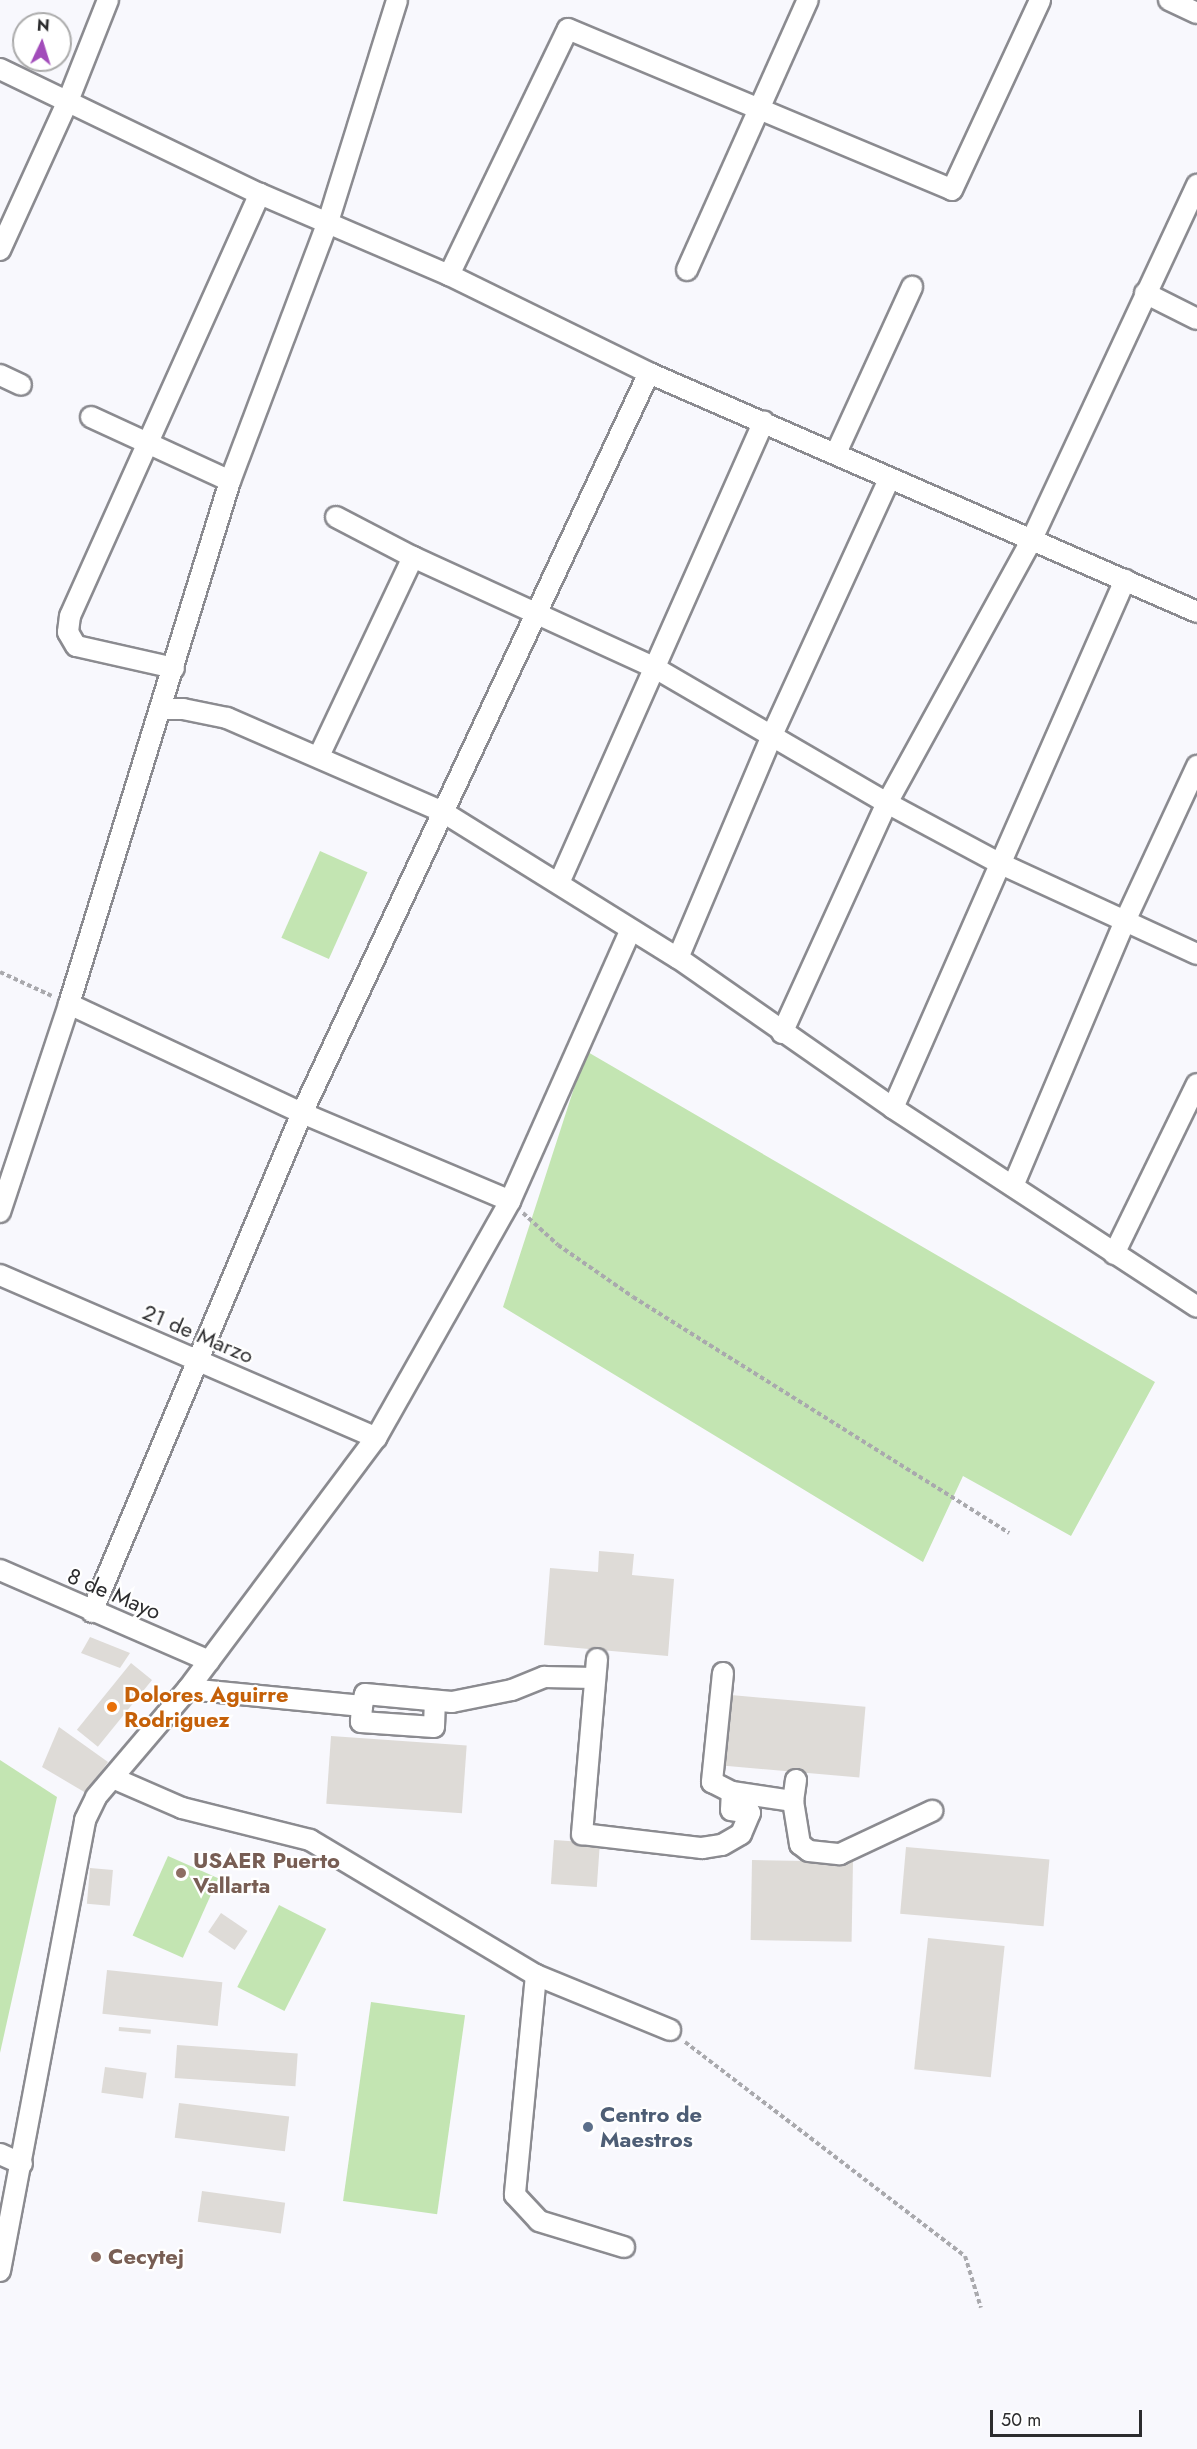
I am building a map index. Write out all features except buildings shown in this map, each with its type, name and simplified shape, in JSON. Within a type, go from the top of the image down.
[{"type":"street","points":[[0,250],[68,101],[108,0]]},
{"type":"street","points":[[0,1212],[69,1004],[230,481],[328,222],[397,0]]},
{"type":"street","points":[[687,270],[808,0]]},
{"type":"street","points":[[449,275],[568,29],[952,190],[1040,0]]},
{"type":"street","points":[[1169,0],[1197,13]]},
{"type":"street","points":[[0,69],[260,194],[449,275],[649,373],[764,421],[889,479],[1197,612]]},
{"type":"street","points":[[782,1033],[887,803],[1032,539],[1197,185]]},
{"type":"street","points":[[174,668],[76,646],[68,632],[70,616],[149,445],[260,194]]},
{"type":"street","points":[[836,453],[912,287]]},
{"type":"street","points":[[1145,293],[1197,319]]},
{"type":"street","points":[[92,1612],[302,1113],[538,615],[649,373]]},
{"type":"street","points":[[0,375],[21,385]]},
{"type":"street","points":[[91,417],[230,481]]},
{"type":"street","points":[[559,883],[764,421]]},
{"type":"street","points":[[678,958],[772,735],[889,479]]},
{"type":"street","points":[[336,517],[413,557],[655,668],[887,803],[999,863],[1126,919],[1197,954]]},
{"type":"street","points":[[319,756],[413,557]]},
{"type":"street","points":[[893,1108],[1125,580]]},
{"type":"street","points":[[161,709],[226,718],[319,756],[443,812],[559,883],[630,931],[678,958],[782,1033],[893,1108],[1197,1306]]},
{"type":"street","points":[[1013,1186],[1126,919],[1197,766]]},
{"type":"street","points":[[0,2271],[22,2164],[85,1820],[112,1778],[188,1689],[376,1438],[510,1201],[630,931]]},
{"type":"street","points":[[69,1004],[302,1113],[510,1201]]},
{"type":"street","points":[[1114,1254],[1197,1084]]},
{"type":"street","name":"21 de Marzo","points":[[0,1275],[376,1438]]},
{"type":"street","name":"8 de Mayo","points":[[0,1570],[92,1612],[209,1660]]},
{"type":"street","points":[[435,1701],[434,1727],[362,1722],[365,1694],[452,1702],[512,1690],[544,1677],[596,1669],[582,1834],[702,1848],[722,1845],[741,1834],[744,1800]]},
{"type":"street","points":[[723,1673],[712,1782],[744,1800],[794,1801]]},
{"type":"street","points":[[188,1689],[362,1706]]},
{"type":"street","points":[[112,1778],[182,1808],[310,1840],[536,1975],[670,2030]]},
{"type":"street","points":[[796,1780],[794,1801],[800,1844],[809,1851],[840,1854],[932,1810]]},
{"type":"street","points":[[536,1975],[515,2195],[539,2221],[624,2247]]},
{"type":"street","points":[[0,2154],[22,2164]]},
{"type":"path","points":[[0,972],[69,1004]]},
{"type":"path","points":[[510,1201],[558,1245],[633,1297],[1009,1533]]},
{"type":"path","points":[[670,2030],[863,2181],[925,2223],[965,2256],[981,2308]]},
{"type":"green space","points":[[320,851],[368,872],[329,959],[281,938]]},
{"type":"green space","points":[[586,1051],[1155,1382],[1071,1536],[963,1476],[923,1562],[503,1307]]},
{"type":"green space","points":[[0,1760],[57,1797],[0,2053]]},
{"type":"green space","points":[[168,1856],[218,1878],[183,1958],[133,1935]]},
{"type":"green space","points":[[279,1905],[326,1929],[284,2011],[237,1987]]},
{"type":"green space","points":[[371,2002],[465,2015],[437,2214],[343,2201]]},
{"type":"place","name":"Dolores Aguirre Rodriguez","points":[[112,1707]]},
{"type":"place","name":"USAER Puerto Vallarta","points":[[181,1873]]},
{"type":"place","name":"Centro de Maestros","points":[[588,2127]]},
{"type":"place","name":"Cecytej","points":[[96,2257]]}]
